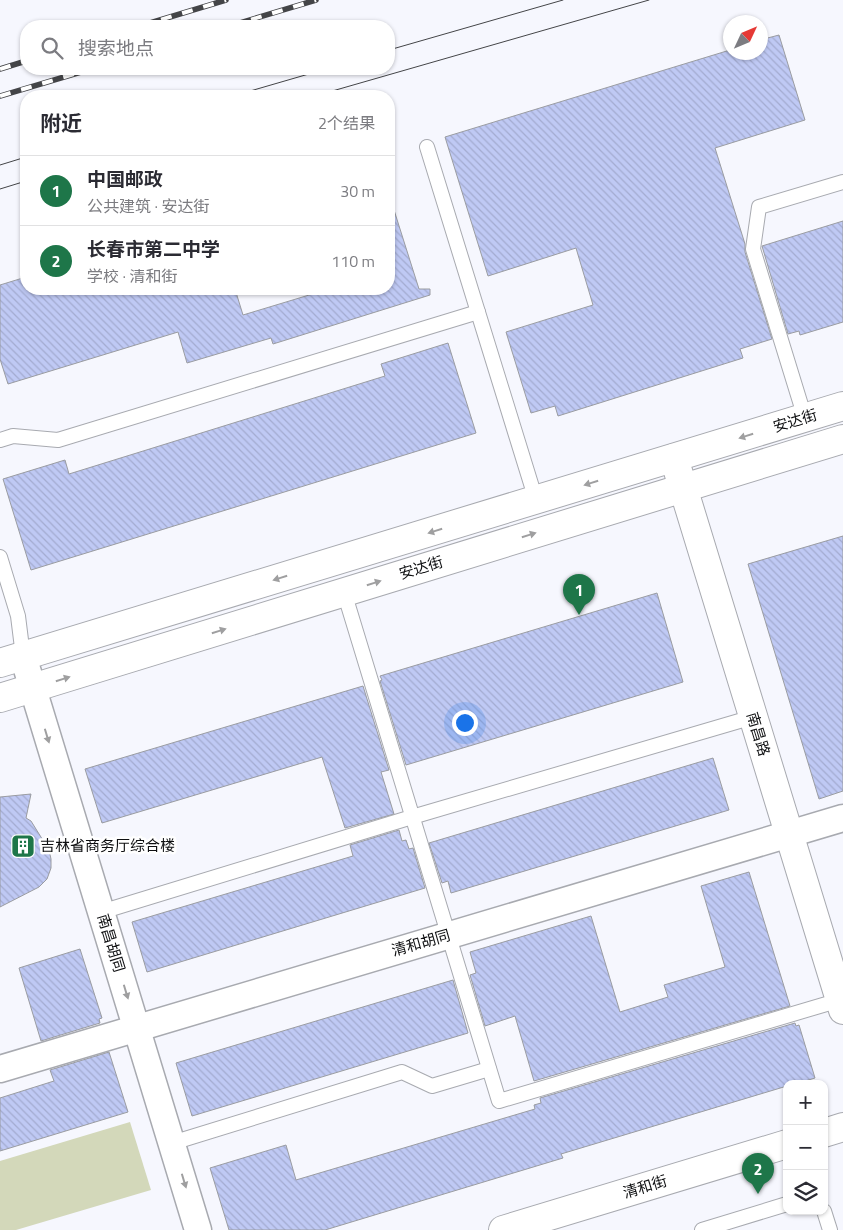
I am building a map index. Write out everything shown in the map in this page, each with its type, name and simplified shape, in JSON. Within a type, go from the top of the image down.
[{"type":"main road","name":"安达街","points":[[12,660],[843,406]]},
{"type":"main road","name":"安达街","points":[[0,698],[843,439]]},
{"type":"main road","name":"南昌路","points":[[674,458],[841,1005]]},
{"type":"main road","points":[[828,1132],[843,1127]]},
{"type":"main road","name":"清和街","points":[[503,1230],[537,1225],[783,1145]]},
{"type":"street","name":"南昌胡同","points":[[12,660],[33,688],[198,1230]]},
{"type":"street","name":"清和胡同","points":[[0,1069],[843,818]]},
{"type":"lane","points":[[427,147],[536,500]]},
{"type":"lane","points":[[805,418],[753,249],[759,207],[843,182]]},
{"type":"lane","points":[[0,440],[13,436],[58,440],[478,312]]},
{"type":"lane","points":[[0,557],[18,616],[12,660]]},
{"type":"lane","points":[[344,592],[499,1101],[841,1005]]},
{"type":"lane","points":[[101,912],[753,717]]},
{"type":"lane","points":[[172,1143],[402,1072],[432,1086],[489,1069]]},
{"type":"lane","points":[[702,1230],[783,1205]]},
{"type":"lane","points":[[825,1215],[830,1230]]},
{"type":"green space","points":[[130,1122],[151,1190],[16,1230],[0,1230],[0,1161]]},
{"type":"building","points":[[779,35],[805,120],[715,148],[772,339],[740,349],[743,358],[558,416],[555,406],[531,413],[506,332],[593,305],[576,248],[488,276],[445,137],[723,52],[723,60],[768,60],[768,38]]},
{"type":"building","points":[[395,213],[419,289],[430,289],[430,295],[273,344],[271,338],[187,363],[178,332],[8,384],[0,359],[0,285],[20,279],[20,295],[237,295],[243,315],[309,295],[395,295]]},
{"type":"building","points":[[843,221],[843,322],[800,335],[799,331],[788,334],[762,246]]},
{"type":"building","points":[[448,343],[476,433],[31,570],[3,479],[65,460],[69,474],[385,376],[381,364]]},
{"type":"building","points":[[843,536],[843,791],[819,799],[748,564]]},
{"type":"building","points":[[657,593],[683,682],[406,765],[380,676]]},
{"type":"building","points":[[363,686],[389,770],[381,772],[394,814],[345,828],[322,757],[102,823],[85,769]]},
{"type":"building","points":[[713,758],[729,810],[451,893],[448,881],[442,883],[429,843]]},
{"type":"building","name":"吉林省商务厅综合楼","points":[[31,794],[26,818],[31,821],[49,850],[51,868],[47,879],[39,887],[0,907],[0,797]]},
{"type":"building","points":[[399,830],[402,841],[406,840],[409,849],[413,848],[425,888],[147,972],[132,922],[353,856],[350,845]]},
{"type":"building","points":[[749,872],[790,1006],[534,1081],[515,1016],[485,1026],[470,975],[476,973],[470,952],[591,916],[620,1012],[668,997],[664,985],[725,967],[701,886]]},
{"type":"building","points":[[80,949],[102,1018],[99,1019],[100,1023],[41,1041],[19,968]]},
{"type":"building","points":[[453,980],[468,1033],[192,1116],[176,1063]]},
{"type":"building","points":[[795,1023],[796,1026],[799,1025],[815,1078],[808,1080],[783,1080],[783,1087],[561,1154],[563,1158],[325,1230],[229,1230],[210,1168],[286,1145],[296,1180],[535,1109],[534,1105],[541,1103],[540,1098]]},
{"type":"building","points":[[109,1052],[128,1112],[0,1151],[0,1098],[54,1081],[50,1070]]},
{"type":"tram line","points":[[395,48],[563,0]]},
{"type":"tram line","points":[[395,73],[649,0]]},
{"type":"tram line","points":[[254,90],[305,75]]},
{"type":"tram line","points":[[336,90],[388,75]]},
{"type":"tram line","points":[[0,165],[20,159]]},
{"type":"tram line","points":[[0,189],[20,183]]},
{"type":"railway","points":[[160,20],[226,0]]},
{"type":"railway","points":[[250,20],[316,0]]},
{"type":"railway","points":[[0,69],[20,63]]},
{"type":"railway","points":[[20,90],[71,75]]},
{"type":"railway","points":[[0,96],[20,90]]},
{"type":"place","name":"中国邮政","points":[[579,615]]},
{"type":"place","name":"吉林省商务厅综合楼","points":[[23,846]]},
{"type":"place","name":"长春市第二中学","points":[[758,1194]]}]
